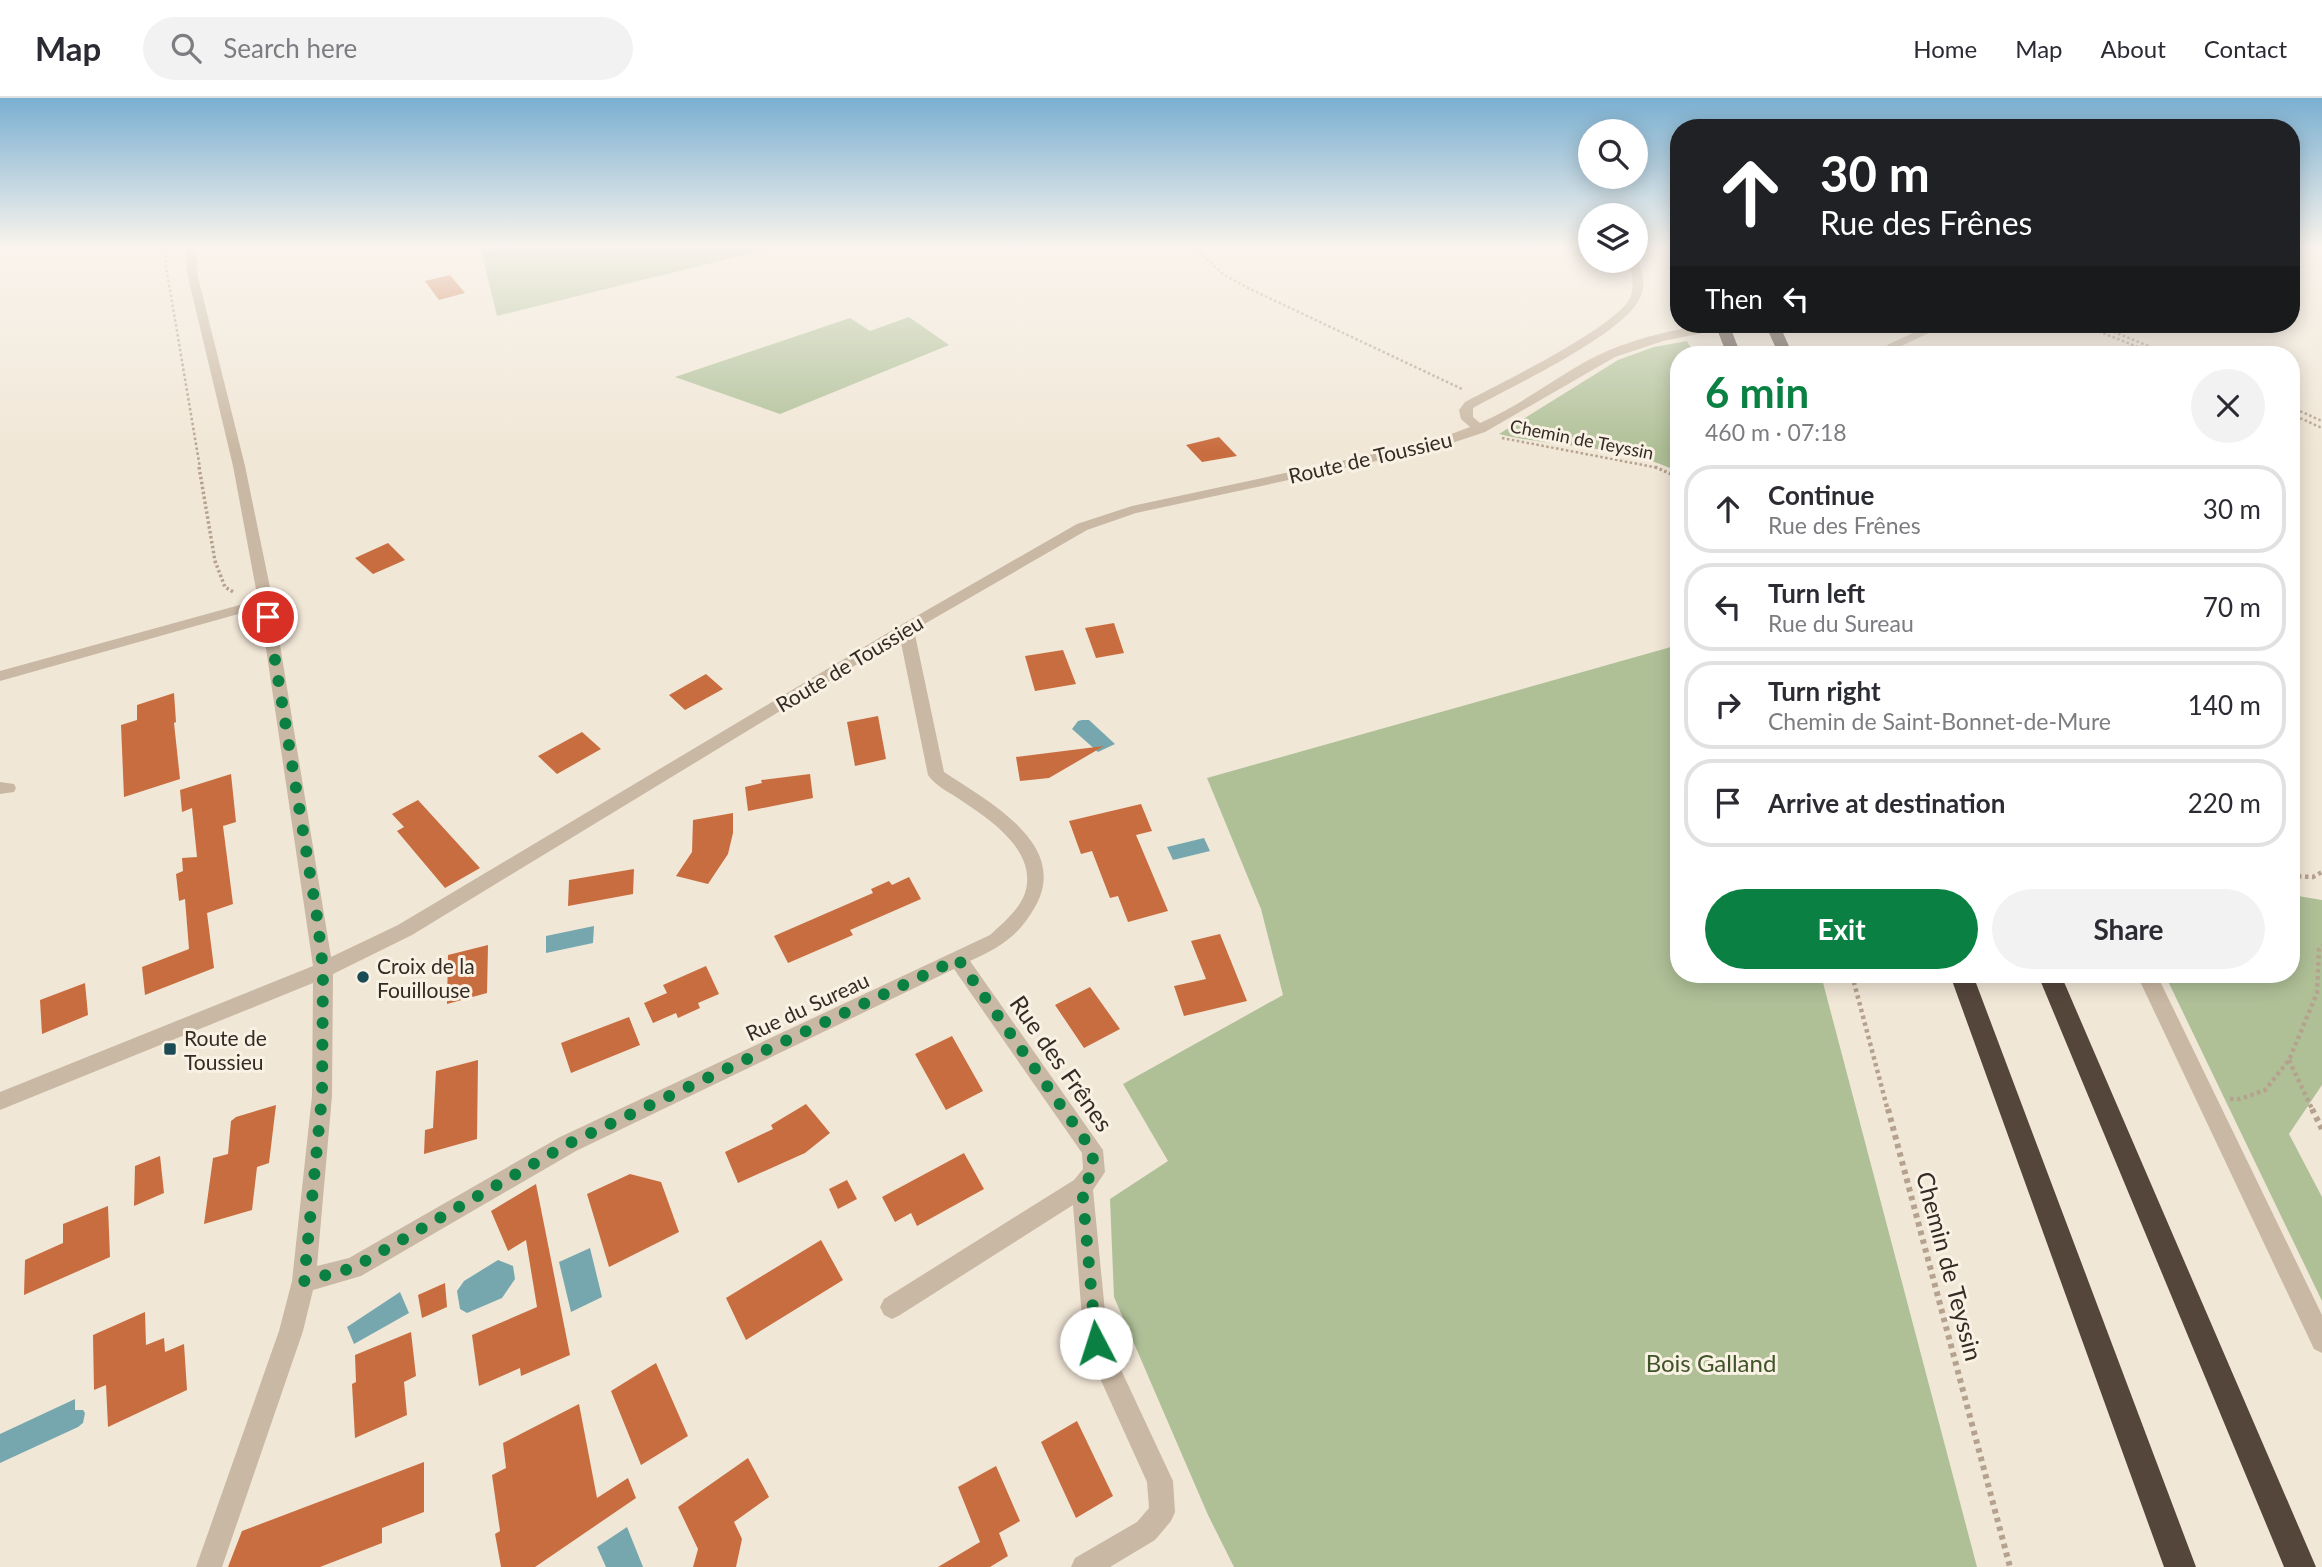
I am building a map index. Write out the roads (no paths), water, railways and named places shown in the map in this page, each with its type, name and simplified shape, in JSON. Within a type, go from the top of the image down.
[{"type":"highway","points":[[1964,983],[2180,1567]]},
{"type":"highway","points":[[2052,983],[2300,1567]]},
{"type":"street","points":[[202,314],[239,466],[266,602],[318,923],[323,970],[322,1096],[304,1281],[291,1331],[209,1567]]},
{"type":"street","points":[[1480,429],[1471,424],[1465,414],[1469,405],[1608,325],[1623,314]]},
{"type":"street","name":"Route de Toussieu","points":[[0,1101],[323,970],[405,930],[906,628],[1082,527],[1132,510],[1433,445],[1480,429],[1594,362],[1636,345],[1686,333]]},
{"type":"street","points":[[1892,346],[1921,333]]},
{"type":"street","points":[[1482,399],[1488,410],[1503,417]]},
{"type":"street","points":[[0,676],[266,602]]},
{"type":"street","name":"Rue du Sureau","points":[[304,1281],[353,1268],[568,1144],[997,940],[1022,915],[1034,890],[1035,865],[1028,848],[1013,828],[936,775],[906,628]]},
{"type":"street","name":"Rue des Frênes","points":[[958,959],[1092,1150],[1094,1171],[1082,1187]]},
{"type":"street","points":[[2151,983],[2322,1341]]},
{"type":"street","points":[[892,1307],[1082,1187],[1096,1343],[1160,1482],[1163,1512],[1146,1531],[1084,1567]]},
{"type":"water","points":[[1082,720],[1089,720],[1115,744],[1098,752],[1072,729]]},
{"type":"water","points":[[1204,838],[1210,851],[1173,860],[1167,847]]},
{"type":"water","points":[[594,926],[593,943],[546,953],[546,936]]},
{"type":"water","points":[[590,1248],[602,1297],[571,1312],[559,1262]]},
{"type":"water","points":[[498,1260],[513,1266],[515,1279],[502,1298],[467,1313],[460,1309],[457,1291],[464,1281]]},
{"type":"water","points":[[400,1292],[409,1313],[354,1344],[347,1327]]},
{"type":"water","points":[[75,1399],[75,1410],[83,1410],[85,1413],[83,1423],[0,1463],[0,1434]]},
{"type":"water","points":[[627,1527],[643,1567],[606,1567],[597,1547]]},
{"type":"place","name":"Croix de la Fouillouse","points":[[363,977]]},
{"type":"place","name":"Route de Toussieu","points":[[170,1049]]},
{"type":"park label","name":"Bois Galland","points":[[1711,1362]]}]
